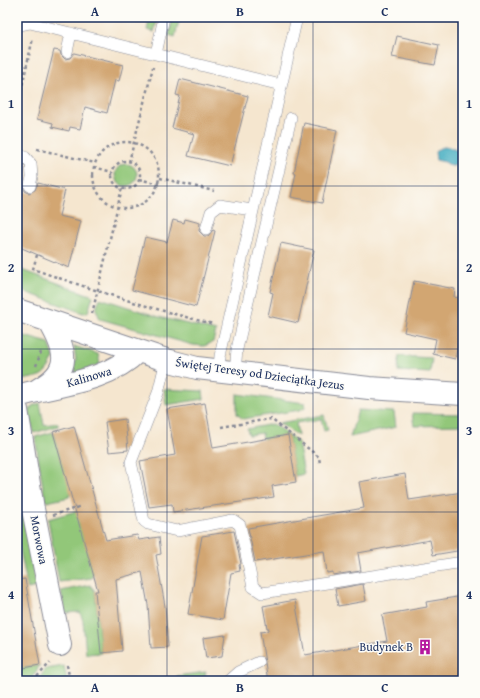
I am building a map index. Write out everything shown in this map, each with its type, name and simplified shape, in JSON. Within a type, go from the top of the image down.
[{"type":"street","name":"Świętej Teresy od Dzieciątka Jezus","points":[[17,310],[138,351],[197,368],[369,388],[463,394]]},
{"type":"street","name":"Kalinowa","points":[[26,394],[46,385],[58,374],[64,362],[62,344],[48,321]]},
{"type":"street","name":"Kalinowa","points":[[26,394],[107,373],[127,362],[138,351]]},
{"type":"street","name":"Morwowa","points":[[17,410],[59,658]]},
{"type":"lane","points":[[156,54],[164,17]]},
{"type":"lane","points":[[227,371],[220,356],[252,210],[298,17]]},
{"type":"lane","points":[[17,26],[30,24],[71,33],[281,85]]},
{"type":"lane","points":[[66,52],[71,33]]},
{"type":"lane","points":[[227,371],[237,349],[291,118]]},
{"type":"lane","points":[[17,154],[25,157],[32,164],[30,186]]},
{"type":"lane","points":[[206,229],[211,212],[220,205],[252,210]]},
{"type":"lane","points":[[166,360],[158,393],[131,462],[144,521],[148,524],[177,531],[233,520],[237,522],[240,525],[253,587],[262,593],[463,562]]},
{"type":"lane","points":[[228,681],[238,672],[259,662]]},
{"type":"path","points":[[17,108],[30,50]]},
{"type":"path","points":[[129,162],[156,54]]},
{"type":"path","points":[[121,142],[135,142],[147,148],[156,159],[159,165],[159,184],[153,195],[143,204],[131,208],[118,207],[103,199],[96,190],[93,178],[95,163],[108,147],[121,142]]},
{"type":"path","points":[[31,147],[95,163]]},
{"type":"path","points":[[120,162],[129,162],[138,168],[139,179],[132,187],[122,188],[114,182],[112,172],[120,162]]},
{"type":"path","points":[[94,167],[112,172]]},
{"type":"path","points":[[160,178],[218,192]]},
{"type":"path","points":[[139,179],[159,184]]},
{"type":"path","points":[[90,319],[98,292],[122,188]]},
{"type":"path","points":[[37,255],[33,268],[98,292],[158,311],[227,328]]},
{"type":"path","points":[[221,428],[271,420],[320,456],[320,464]]},
{"type":"path","points":[[52,515],[79,507]]},
{"type":"path","points":[[33,681],[59,658],[70,681]]},
{"type":"green space","points":[[150,17],[158,17],[154,32],[147,30]]},
{"type":"green space","points":[[173,17],[180,17],[175,37],[169,35]]},
{"type":"green space","points":[[126,164],[134,167],[137,175],[134,183],[126,186],[118,183],[115,175],[118,167]]},
{"type":"green space","points":[[17,268],[93,296],[88,312],[83,313],[17,289]]},
{"type":"green space","points":[[100,298],[159,317],[216,331],[213,342],[204,346],[193,345],[100,319],[96,309]]},
{"type":"green space","points":[[17,334],[49,343],[54,357],[47,370],[40,376],[17,381]]},
{"type":"green space","points":[[74,346],[98,354],[100,364],[72,374],[76,361]]},
{"type":"green space","points":[[399,356],[432,358],[430,373],[398,371]]},
{"type":"green space","points":[[164,389],[203,391],[204,399],[166,405]]},
{"type":"green space","points":[[237,394],[305,403],[305,407],[300,410],[243,419],[237,414]]},
{"type":"green space","points":[[40,403],[44,425],[58,423],[58,426],[34,433],[29,412],[32,406]]},
{"type":"green space","points":[[358,410],[394,412],[396,427],[350,437]]},
{"type":"green space","points":[[412,413],[463,414],[463,425],[414,426]]},
{"type":"green space","points":[[324,415],[328,430],[324,431],[321,419],[296,423],[298,436],[279,423]]},
{"type":"green space","points":[[273,424],[298,442],[304,474],[295,476],[288,435],[263,439],[262,433],[249,435],[247,429]]},
{"type":"green space","points":[[53,432],[71,491],[69,497],[47,502],[45,500],[35,437]]},
{"type":"green space","points":[[76,511],[93,571],[92,578],[59,582],[48,519]]},
{"type":"green space","points":[[23,512],[36,587],[28,589],[17,535],[17,513]]},
{"type":"green space","points":[[90,585],[95,591],[101,653],[86,654],[83,621],[80,612],[65,613],[61,591]]},
{"type":"green space","points":[[17,660],[19,669],[40,665],[30,681],[17,681]]},
{"type":"green space","points":[[64,666],[67,681],[37,681],[46,669]]},
{"type":"green space","points":[[206,672],[203,681],[176,681],[177,676]]},
{"type":"water","points":[[449,147],[458,151],[459,158],[454,166],[436,160],[435,152],[438,149]]},
{"type":"building","points":[[397,36],[439,45],[435,65],[392,57]]},
{"type":"building","points":[[54,50],[60,51],[61,55],[65,59],[70,58],[74,53],[123,65],[119,81],[115,80],[107,113],[85,107],[80,129],[70,127],[69,131],[52,127],[53,123],[37,119]]},
{"type":"building","points":[[180,79],[248,96],[230,166],[188,156],[194,134],[172,128],[180,96],[176,95]]},
{"type":"building","points":[[304,123],[337,130],[322,203],[291,197]]},
{"type":"building","points":[[38,183],[65,190],[59,216],[81,221],[69,268],[17,246],[17,202],[22,184],[25,191],[29,193],[35,190]]},
{"type":"building","points":[[185,219],[200,223],[199,231],[204,236],[208,236],[213,230],[215,231],[196,307],[132,290],[145,237],[167,242],[173,220],[184,223]]},
{"type":"building","points":[[281,243],[314,250],[298,323],[268,316],[273,293],[270,292]]},
{"type":"building","points":[[414,281],[455,289],[454,297],[463,299],[460,314],[463,315],[463,320],[455,359],[433,354],[436,339],[404,332]]},
{"type":"building","points":[[205,403],[213,448],[288,435],[296,482],[272,486],[274,497],[173,512],[172,504],[149,507],[140,461],[175,455],[167,409]]},
{"type":"building","points":[[125,419],[128,450],[109,452],[105,422]]},
{"type":"building","points":[[74,426],[106,540],[137,535],[139,540],[159,537],[161,554],[156,555],[165,606],[168,647],[151,648],[148,605],[142,572],[116,579],[122,651],[101,653],[95,591],[98,591],[53,432]]},
{"type":"building","points":[[405,474],[409,500],[463,492],[463,550],[433,555],[430,540],[358,553],[361,571],[333,575],[333,572],[327,573],[324,551],[255,562],[248,528],[364,508],[359,482]]},
{"type":"building","points":[[234,531],[241,564],[239,565],[240,571],[231,573],[223,620],[188,614],[202,536]]},
{"type":"building","points":[[25,579],[40,665],[18,669],[17,580]]},
{"type":"building","points":[[363,584],[366,601],[338,606],[335,589]]},
{"type":"building","name":"Budynek B","points":[[463,596],[463,681],[268,681],[260,632],[267,631],[269,628],[267,628],[263,606],[295,600],[305,655],[387,641],[382,615],[427,607],[426,602]]},
{"type":"building","points":[[225,635],[222,656],[206,658],[203,638]]},
{"type":"place","name":"Budynek B","points":[[425,647]]}]
